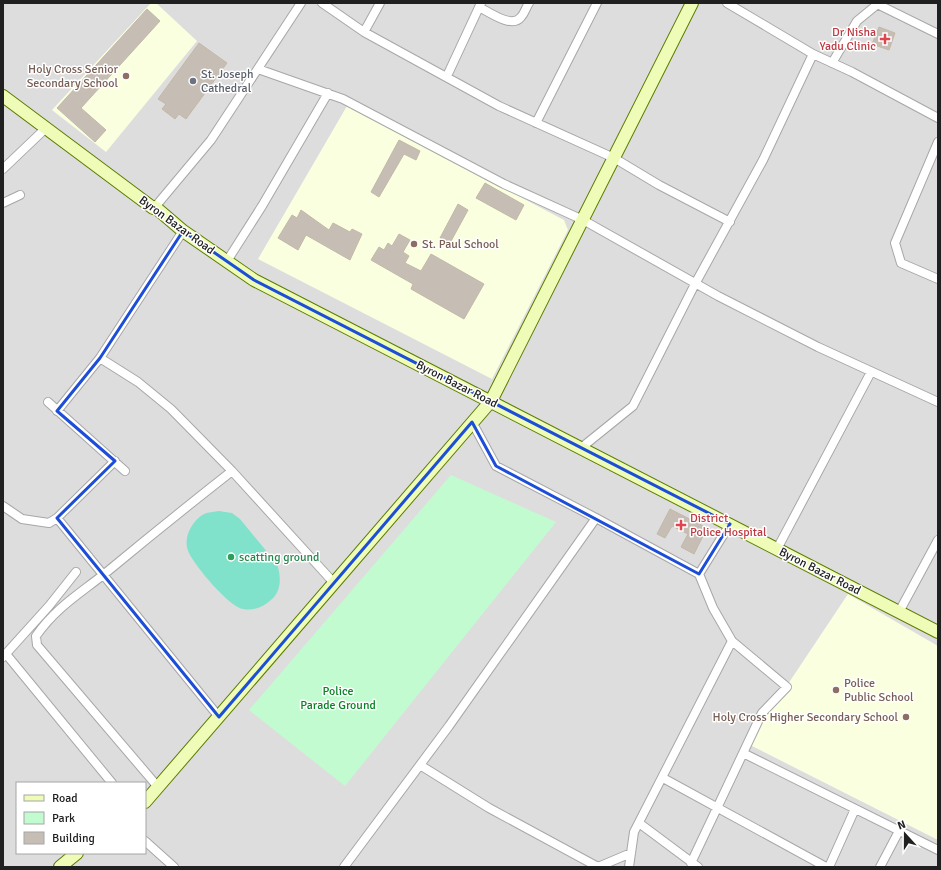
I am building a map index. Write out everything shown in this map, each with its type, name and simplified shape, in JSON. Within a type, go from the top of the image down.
[{"type":"street","points":[[155,207],[211,140],[301,3]]},
{"type":"street","points":[[322,3],[364,32],[447,76],[499,106],[614,158],[659,185],[730,222]]},
{"type":"street","points":[[364,32],[380,3]]},
{"type":"street","points":[[447,76],[480,5],[511,22],[517,21],[521,17],[529,3]]},
{"type":"street","points":[[536,123],[597,3]]},
{"type":"street","points":[[146,801],[491,401],[692,3]]},
{"type":"street","points":[[727,3],[813,54],[938,118]]},
{"type":"street","points":[[832,63],[857,21],[877,4],[938,34]]},
{"type":"street","points":[[581,448],[633,406],[695,284],[763,160],[813,54]]},
{"type":"street","points":[[258,69],[343,99],[504,184],[582,220],[695,284],[818,347],[938,402]]},
{"type":"street","points":[[227,261],[262,206],[328,93]]},
{"type":"street","name":"Byron Bazar Road","points":[[3,96],[153,208],[155,207],[183,231],[254,280],[938,632]]},
{"type":"street","points":[[3,169],[46,128]]},
{"type":"street","points":[[938,142],[895,243],[901,262],[938,279]]},
{"type":"street","points":[[3,203],[20,195]]},
{"type":"street","points":[[58,411],[100,358],[183,231]]},
{"type":"street","points":[[100,358],[138,382],[171,409],[232,470],[334,583]]},
{"type":"street","points":[[777,549],[871,372]]},
{"type":"street","points":[[48,402],[125,471]]},
{"type":"street","points":[[472,422],[496,466],[699,574],[713,608],[732,641],[788,687],[762,713],[691,862]]},
{"type":"street","points":[[3,506],[22,519],[34,522],[49,523],[57,518],[115,461]]},
{"type":"street","points":[[158,788],[37,645],[36,636],[43,626],[69,599],[103,575],[232,470]]},
{"type":"street","points":[[57,518],[219,717]]},
{"type":"street","points":[[344,867],[420,765],[596,518]]},
{"type":"street","points":[[699,574],[730,524]]},
{"type":"street","points":[[899,612],[938,540]]},
{"type":"street","points":[[76,572],[50,606],[5,655],[111,782]]},
{"type":"street","points":[[629,867],[634,832],[732,641]]},
{"type":"street","points":[[743,753],[938,850]]},
{"type":"street","points":[[420,765],[489,808],[598,867],[631,853]]},
{"type":"street","points":[[663,778],[828,867],[855,809]]},
{"type":"street","points":[[639,824],[698,867]]},
{"type":"street","points":[[880,867],[899,831]]},
{"type":"street","points":[[146,842],[174,867]]},
{"type":"street","points":[[60,867],[76,854]]},
{"type":"highlighted area","points":[[183,231],[254,280],[730,524],[699,574],[496,466],[472,422],[219,717],[57,518],[115,461],[57,411],[100,358]]},
{"type":"shaded area","points":[[3,3],[938,3],[938,867],[3,867]]},
{"type":"shaded area","name":"Holy Cross Senior Secondary School","points":[[151,3],[156,3],[197,41],[106,152],[52,110]]},
{"type":"shaded area","name":"St. Paul School","points":[[347,106],[564,220],[568,230],[492,379],[258,259]]},
{"type":"shaded area","points":[[848,594],[938,646],[938,840],[748,744]]},
{"type":"green space","name":"Police Parade Ground","points":[[451,475],[556,522],[345,786],[249,710]]},
{"type":"green space","name":"scatting ground","points":[[219,511],[232,513],[240,519],[277,564],[280,578],[279,588],[275,596],[262,606],[255,609],[243,609],[237,607],[221,594],[192,559],[187,548],[187,537],[195,521],[204,514]]},
{"type":"building","points":[[147,9],[160,21],[81,108],[106,130],[95,142],[57,108]]},
{"type":"building","points":[[879,27],[895,33],[889,50],[872,44]]},
{"type":"building","name":"St. Joseph Cathedral","points":[[199,43],[227,63],[186,119],[179,114],[175,119],[162,109],[166,104],[158,99]]},
{"type":"building","points":[[399,140],[420,151],[416,160],[404,154],[379,197],[371,192]]},
{"type":"building","points":[[485,183],[524,205],[516,220],[476,198]]},
{"type":"building","points":[[458,204],[468,210],[450,243],[440,238]]},
{"type":"building","points":[[301,210],[329,230],[333,223],[350,232],[352,229],[362,234],[350,260],[306,235],[298,250],[278,238],[292,215],[297,218]]},
{"type":"building","points":[[399,234],[410,240],[403,252],[409,256],[405,263],[421,271],[431,254],[484,284],[464,319],[411,289],[413,284],[371,260],[379,247],[384,250],[388,243],[392,246]]},
{"type":"building","points":[[670,509],[707,528],[694,554],[681,547],[688,534],[672,526],[665,538],[657,534]]},
{"type":"place","name":"Dr Nisha Yadu Clinic","points":[[885,39]]},
{"type":"place","name":"Holy Cross Senior Secondary School","points":[[126,76]]},
{"type":"place","name":"St. Joseph Cathedral","points":[[193,81]]},
{"type":"place","name":"St. Paul School","points":[[414,244]]},
{"type":"place","name":"District Police Hospital","points":[[681,525]]},
{"type":"place","name":"scatting ground","points":[[231,557]]},
{"type":"place","name":"Police Public School","points":[[836,690]]},
{"type":"place","name":"Holy Cross Higher Secondary School","points":[[906,717]]}]
